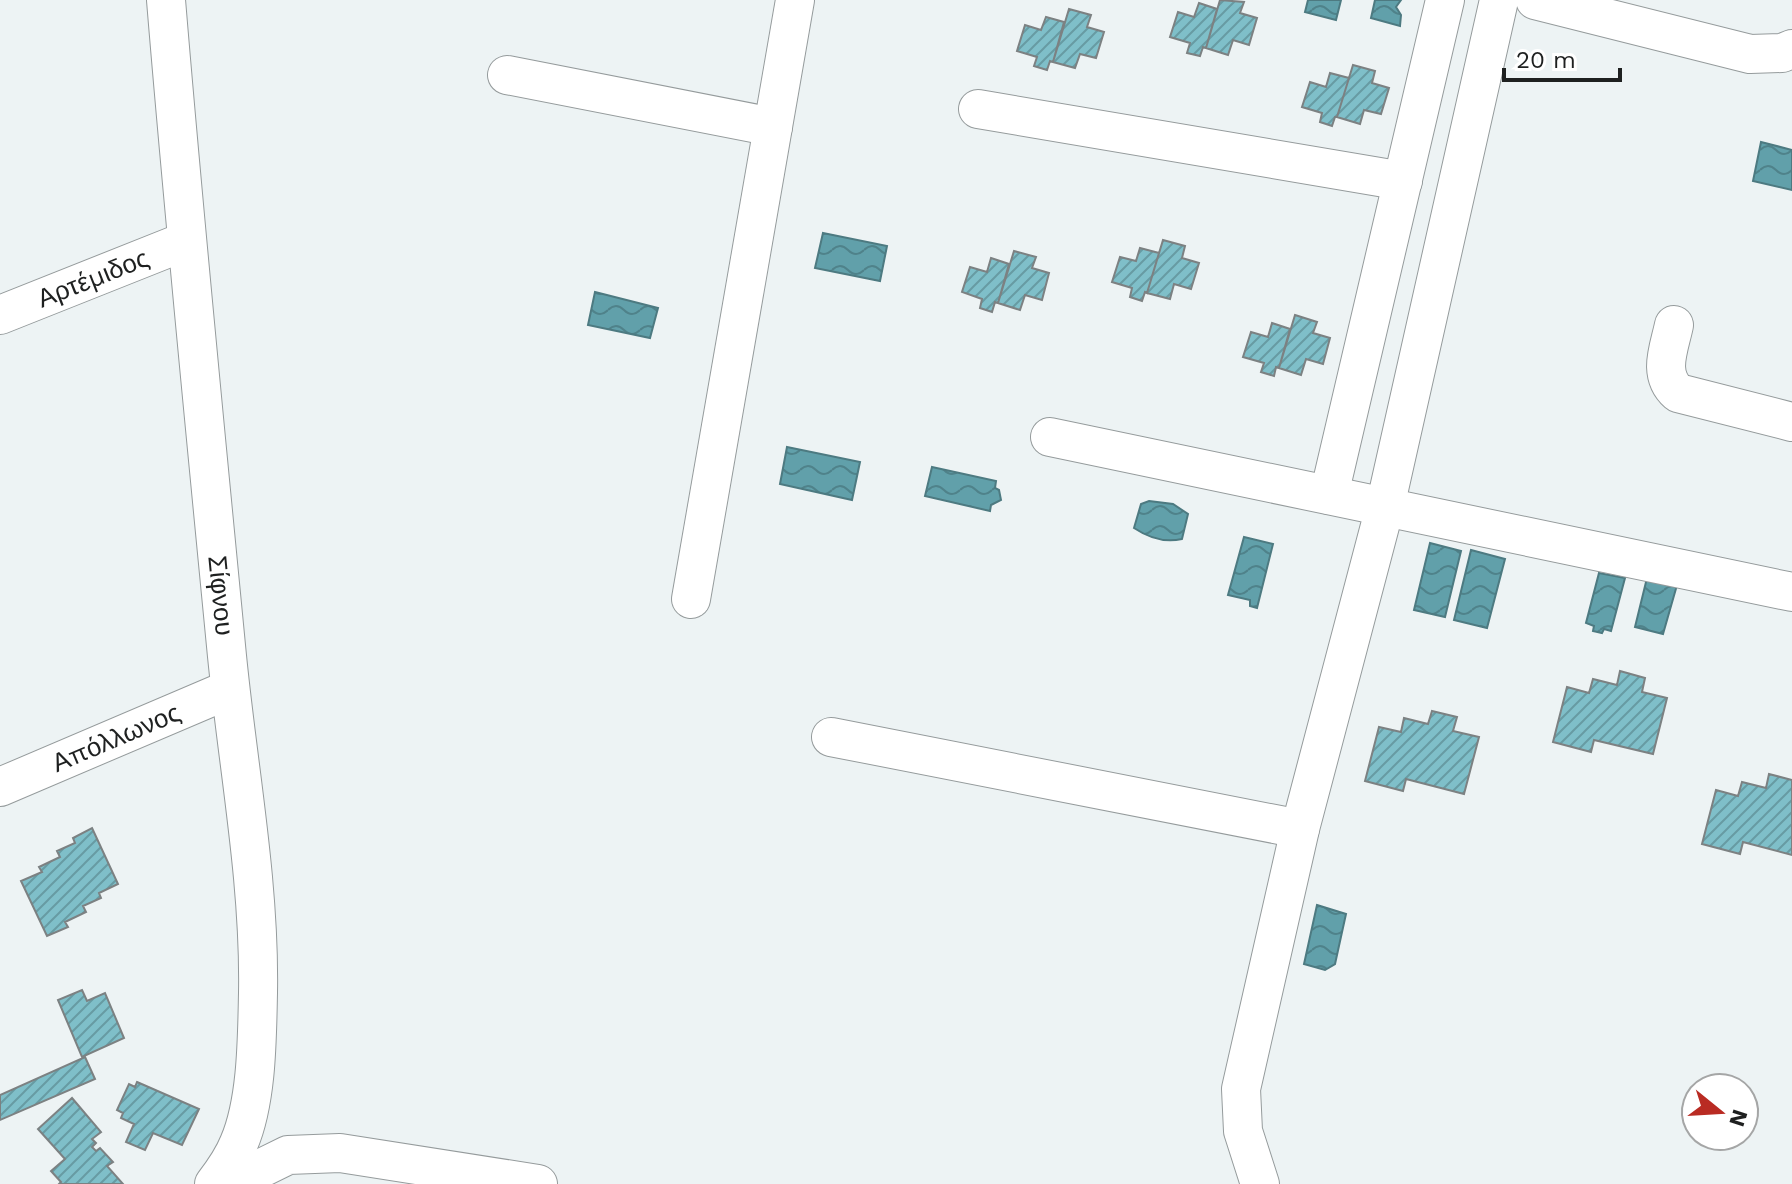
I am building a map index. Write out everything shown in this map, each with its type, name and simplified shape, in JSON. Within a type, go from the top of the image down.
[{"type":"street","name":"Σίφνου","points":[[166,0],[230,689],[253,881],[258,990],[248,1109],[240,1142],[214,1184]]},
{"type":"street","points":[[691,599],[795,0]]},
{"type":"street","points":[[1329,495],[1445,0]]},
{"type":"street","points":[[1260,1184],[1243,1131],[1241,1089],[1300,829],[1385,507],[1499,0]]},
{"type":"street","points":[[1535,0],[1750,54],[1782,53],[1792,49]]},
{"type":"street","points":[[507,75],[773,127]]},
{"type":"street","points":[[978,109],[1403,181]]},
{"type":"street","name":"Αρτέμιδος","points":[[0,315],[186,241]]},
{"type":"street","points":[[1674,325],[1665,369],[1668,385],[1678,393],[1792,422]]},
{"type":"street","points":[[1050,437],[1792,592]]},
{"type":"street","name":"Απόλλωνος","points":[[0,787],[230,689]]},
{"type":"street","points":[[831,737],[1300,829]]},
{"type":"street","points":[[229,1184],[288,1155],[340,1153],[538,1184]]},
{"type":"water","points":[[1308,0],[1341,0],[1336,20],[1305,12]]},
{"type":"water","points":[[1375,0],[1401,0],[1396,7],[1401,15],[1400,26],[1371,18]]},
{"type":"water","points":[[1761,142],[1792,150],[1792,190],[1753,181]]},
{"type":"water","points":[[823,233],[887,246],[880,281],[815,268]]},
{"type":"water","points":[[595,292],[658,308],[650,338],[588,325]]},
{"type":"water","points":[[787,447],[860,462],[852,500],[780,484]]},
{"type":"water","points":[[932,467],[996,481],[995,488],[999,490],[1001,500],[991,505],[990,511],[925,496]]},
{"type":"water","points":[[1149,501],[1173,504],[1188,514],[1182,539],[1157,539],[1134,528],[1141,504]]},
{"type":"water","points":[[1244,537],[1273,544],[1257,608],[1250,606],[1250,600],[1228,595]]},
{"type":"water","points":[[1430,543],[1461,551],[1445,617],[1414,610]]},
{"type":"water","points":[[1471,550],[1505,559],[1487,628],[1454,620]]},
{"type":"water","points":[[1599,573],[1625,578],[1611,631],[1604,629],[1602,633],[1593,631],[1594,626],[1586,623]]},
{"type":"water","points":[[1647,578],[1677,585],[1663,634],[1635,627]]},
{"type":"water","points":[[1317,905],[1346,914],[1335,964],[1325,970],[1304,964]]},
{"type":"building","points":[[1220,0],[1244,2],[1240,13],[1257,18],[1249,45],[1233,40],[1228,55],[1206,48]]},
{"type":"building","points":[[1199,3],[1217,9],[1206,48],[1203,47],[1200,56],[1187,53],[1190,43],[1170,37],[1178,12],[1194,17]]},
{"type":"building","points":[[1069,9],[1091,15],[1087,27],[1104,32],[1096,58],[1080,54],[1075,68],[1053,62]]},
{"type":"building","points":[[1046,17],[1064,22],[1053,62],[1050,61],[1047,70],[1034,66],[1037,57],[1017,51],[1025,25],[1041,30]]},
{"type":"building","points":[[1353,65],[1375,71],[1372,83],[1389,88],[1381,114],[1364,110],[1360,124],[1337,117]]},
{"type":"building","points":[[1330,73],[1349,78],[1332,126],[1320,122],[1322,113],[1302,107],[1310,82],[1326,87]]},
{"type":"building","points":[[1163,240],[1185,246],[1182,258],[1199,263],[1191,289],[1174,284],[1170,299],[1147,293]]},
{"type":"building","points":[[1140,248],[1159,253],[1142,301],[1130,297],[1132,288],[1112,282],[1120,257],[1136,261]]},
{"type":"building","points":[[1014,251],[1036,257],[1032,268],[1049,273],[1042,300],[1025,295],[1020,310],[998,303]]},
{"type":"building","points":[[991,258],[1009,264],[998,303],[995,302],[992,312],[980,308],[982,299],[962,292],[970,267],[987,272]]},
{"type":"building","points":[[1295,315],[1317,322],[1313,333],[1330,338],[1323,364],[1306,359],[1301,375],[1279,368]]},
{"type":"building","points":[[1272,323],[1290,329],[1274,376],[1261,372],[1264,363],[1243,357],[1251,332],[1268,337]]},
{"type":"building","points":[[1620,671],[1645,678],[1642,692],[1667,698],[1653,754],[1594,740],[1591,752],[1553,742],[1567,687],[1589,693],[1593,679],[1617,685]]},
{"type":"building","points":[[1432,711],[1457,717],[1453,731],[1479,737],[1464,794],[1406,779],[1403,791],[1365,781],[1379,727],[1401,732],[1404,718],[1428,724]]},
{"type":"building","points":[[1769,774],[1792,780],[1792,855],[1743,842],[1740,854],[1702,844],[1716,790],[1738,796],[1742,782],[1766,788]]},
{"type":"building","points":[[92,828],[118,884],[99,893],[101,898],[83,906],[86,912],[65,922],[68,927],[47,936],[21,881],[42,872],[39,867],[60,857],[57,851],[75,843],[73,838]]},
{"type":"building","points":[[82,990],[87,1001],[105,993],[124,1038],[82,1057],[58,1000]]},
{"type":"building","points":[[85,1057],[95,1079],[0,1120],[0,1095]]},
{"type":"building","points":[[137,1082],[199,1109],[182,1145],[153,1133],[145,1150],[126,1142],[134,1124],[121,1118],[123,1113],[117,1110],[129,1084],[135,1087]]},
{"type":"building","points":[[72,1098],[101,1132],[92,1139],[96,1143],[92,1147],[96,1151],[100,1148],[113,1162],[107,1166],[123,1184],[59,1184],[61,1182],[51,1171],[65,1159],[38,1129]]}]
